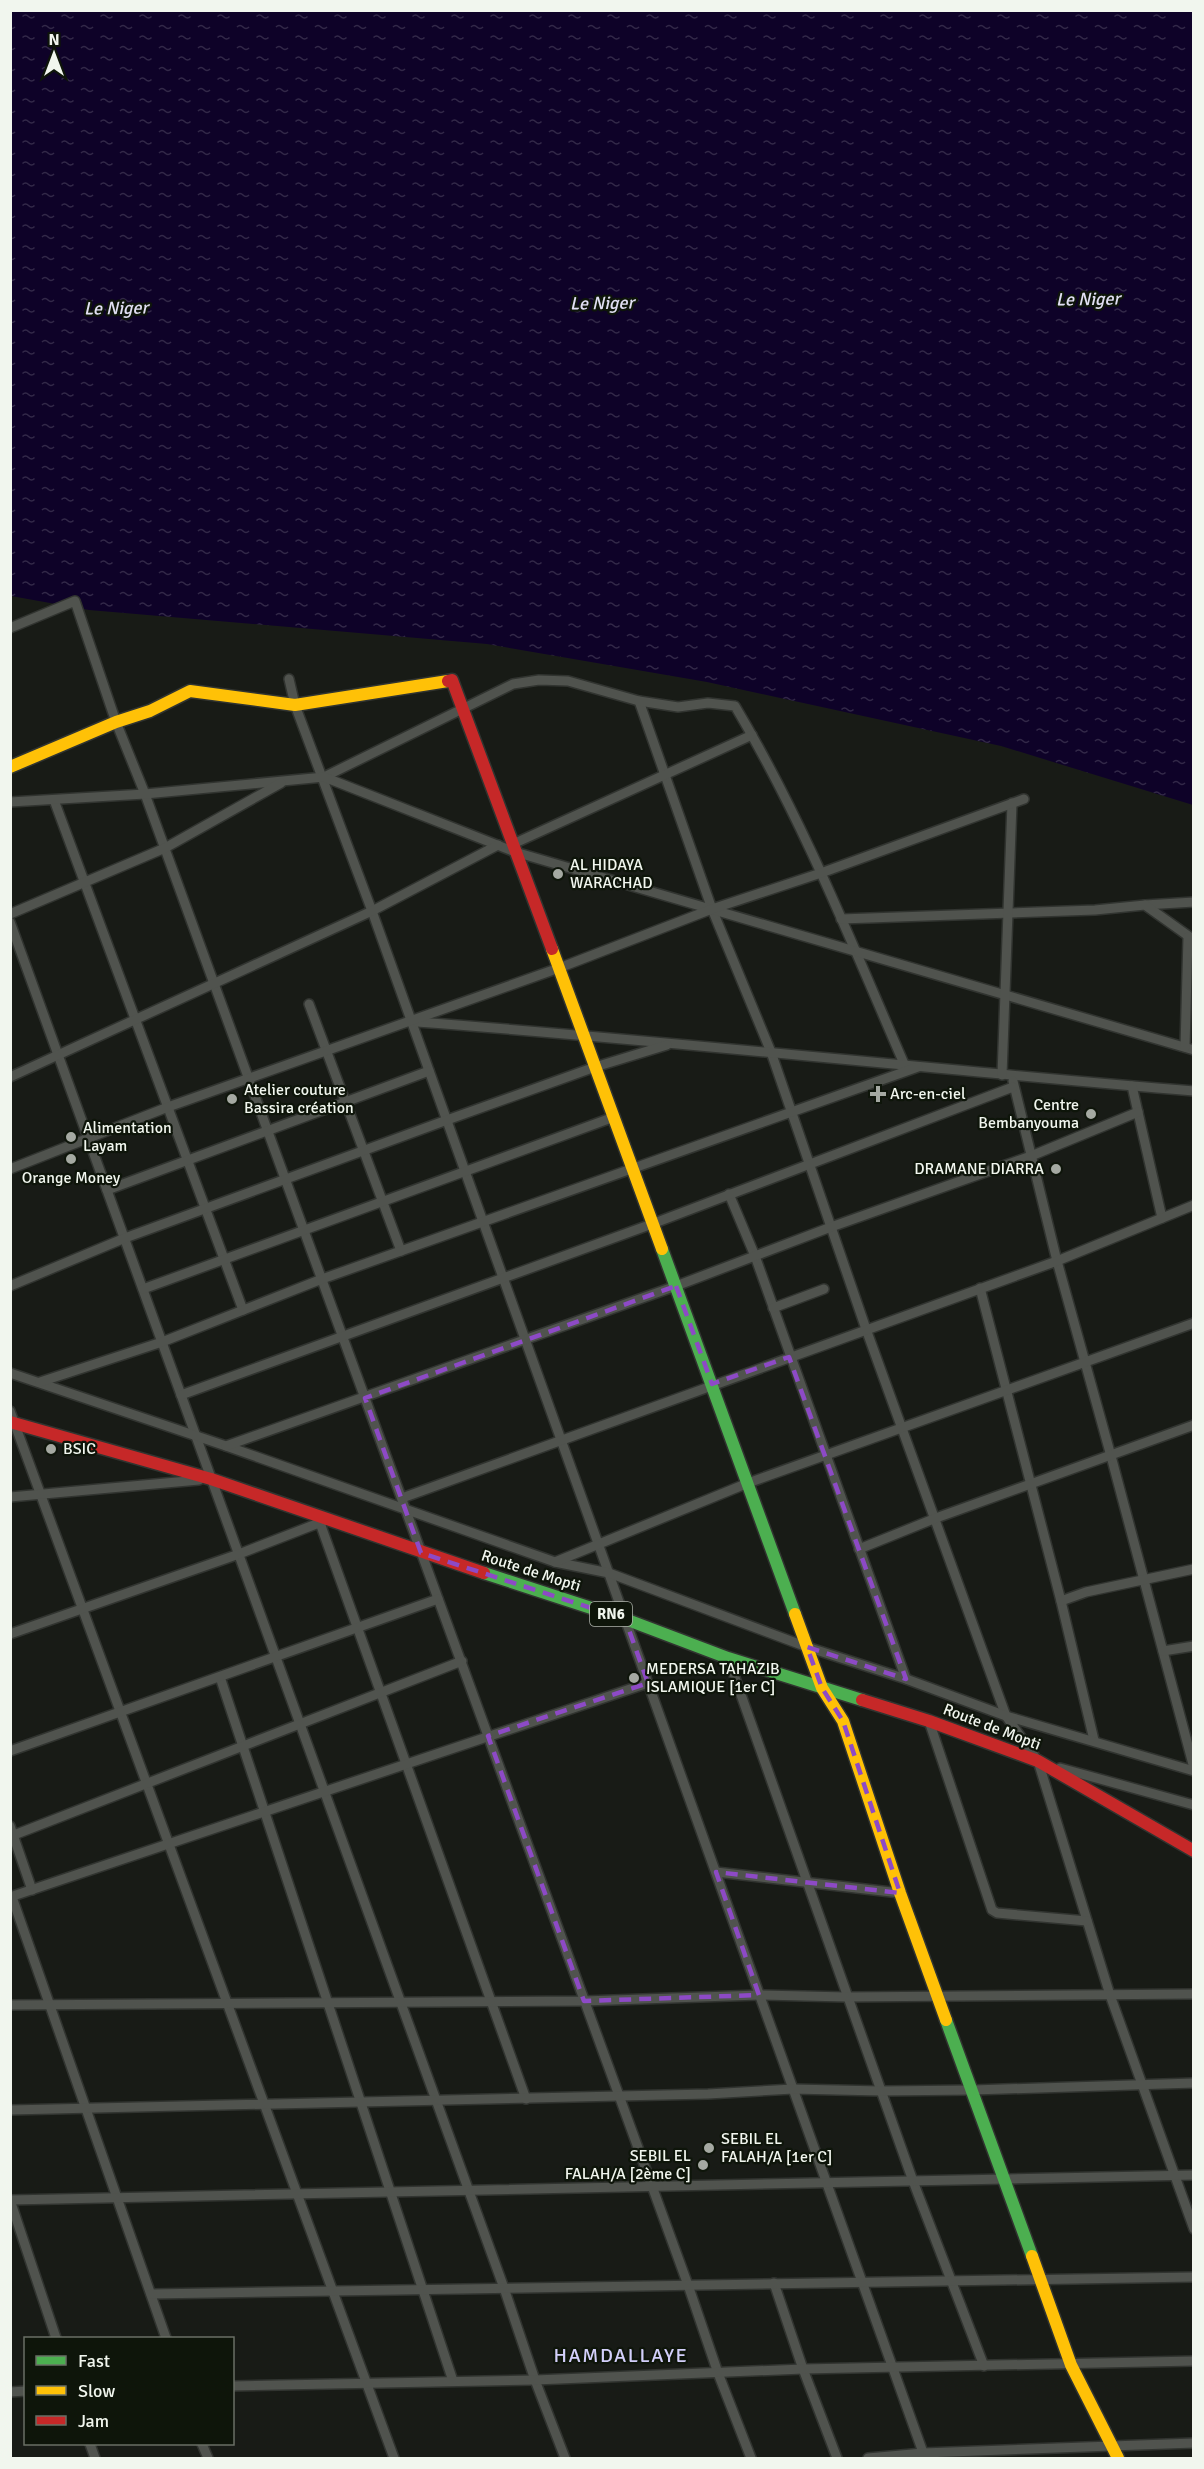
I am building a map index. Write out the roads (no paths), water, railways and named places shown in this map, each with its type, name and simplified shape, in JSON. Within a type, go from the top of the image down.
[{"type":"main road","points":[[10,767],[116,722],[150,711],[190,691],[295,705],[452,681],[822,1688],[843,1721],[900,1893],[1071,2365],[1118,2458]]},
{"type":"main road","name":"Route de Mopti","points":[[12,1419],[212,1479],[324,1521],[625,1619],[728,1658],[929,1721],[1038,1761],[1194,1851]]},
{"type":"street","points":[[10,628],[75,601],[116,722],[165,848],[462,1661],[718,2373],[751,2458]]},
{"type":"street","points":[[289,679],[295,705],[324,777],[924,2456]]},
{"type":"street","points":[[10,802],[145,794],[324,777],[513,684],[539,680],[568,681],[639,701],[678,707],[708,704],[735,706],[766,758],[821,873],[905,1066]]},
{"type":"street","points":[[639,701],[712,909],[771,1052],[866,1329],[1006,1716],[1038,1761],[1110,1995],[1194,2229]]},
{"type":"street","points":[[514,848],[752,735]]},
{"type":"street","points":[[324,777],[498,845],[1189,1049],[1191,939],[1145,905]]},
{"type":"street","points":[[10,914],[165,848],[283,782]]},
{"type":"street","points":[[10,1170],[168,1107],[559,968],[712,909],[821,873],[1024,799]]},
{"type":"street","points":[[54,800],[243,1310]]},
{"type":"street","points":[[1012,803],[1004,994],[1007,1076],[1013,1087],[1057,1261],[1194,1770]]},
{"type":"street","points":[[10,1077],[215,985],[372,911],[498,845]]},
{"type":"street","points":[[841,919],[1095,910],[1194,902]]},
{"type":"street","points":[[10,922],[565,2458]]},
{"type":"street","points":[[309,1004],[400,1251]]},
{"type":"street","points":[[411,1021],[583,1034],[1007,1076],[1194,1091]]},
{"type":"street","points":[[10,1286],[125,1238],[595,1067],[673,1043]]},
{"type":"street","points":[[40,1382],[162,1342],[322,1279],[918,1067]]},
{"type":"street","points":[[107,1190],[429,1071]]},
{"type":"street","points":[[1132,1086],[1162,1218]]},
{"type":"street","points":[[181,1395],[652,1224],[1013,1087]]},
{"type":"street","points":[[226,1446],[676,1286],[831,1227],[1031,1156],[1138,1112]]},
{"type":"street","points":[[143,1289],[614,1117]]},
{"type":"street","points":[[729,1194],[755,1256],[789,1357],[906,1679]]},
{"type":"street","points":[[403,1503],[561,1439],[1057,1261],[1194,1205]]},
{"type":"street","points":[[980,1288],[1061,1601],[1094,1740]]},
{"type":"street","points":[[773,1308],[824,1289]]},
{"type":"street","points":[[555,1562],[748,1483],[826,1456],[901,1426],[1194,1323]]},
{"type":"street","points":[[10,1373],[403,1503],[555,1562],[609,1573],[807,1647],[906,1679],[1006,1716],[1194,1770]]},
{"type":"street","points":[[12,1419],[148,1783],[394,2458]]},
{"type":"street","points":[[859,1549],[936,1518],[1194,1425]]},
{"type":"street","points":[[13,1496],[212,1479]]},
{"type":"street","points":[[10,1634],[239,1554],[324,1521],[358,1627],[526,2098]]},
{"type":"street","points":[[1061,1601],[1086,1592],[1194,1569]]},
{"type":"street","points":[[10,1751],[438,1599]]},
{"type":"street","points":[[1163,1651],[1194,1646]]},
{"type":"street","points":[[728,1658],[880,2091],[984,2366]]},
{"type":"street","points":[[32,1890],[12,1831],[148,1783],[462,1661]]},
{"type":"street","points":[[219,1677],[244,1746],[453,2381]]},
{"type":"street","points":[[166,2337],[11,1897],[648,1683]]},
{"type":"street","points":[[929,1721],[992,1910],[996,1913],[1087,1921]]},
{"type":"street","points":[[1038,1761],[1194,1805]]},
{"type":"street","points":[[716,1872],[900,1893]]},
{"type":"street","points":[[10,2006],[328,2001],[584,2001],[759,1995],[847,1997],[1194,1994]]},
{"type":"street","points":[[10,2110],[708,2094],[793,2088],[880,2091],[973,2090],[1194,2083]]},
{"type":"street","points":[[56,2337],[10,2200],[1194,2175]]},
{"type":"street","points":[[151,2294],[1194,2277]]},
{"type":"street","points":[[774,2283],[803,2369],[837,2458]]},
{"type":"street","points":[[234,2386],[535,2380],[803,2369],[1194,2361]]},
{"type":"street","points":[[868,2458],[1194,2443]]},
{"type":"water","name":"Le Niger","points":[[10,11],[1193,11],[1193,805],[1001,746],[707,682],[487,644],[89,610],[11,596]]},
{"type":"place","name":"AL HIDAYA WARACHAD","points":[[558,874]]},
{"type":"place","name":"Arc-en-ciel","points":[[878,1094]]},
{"type":"place","name":"Atelier couture Bassira création","points":[[232,1099]]},
{"type":"place","name":"Centre Bembanyouma","points":[[1091,1114]]},
{"type":"place","name":"Alimentation Layam","points":[[71,1137]]},
{"type":"place","name":"Orange Money","points":[[71,1159]]},
{"type":"place","name":"DRAMANE DIARRA","points":[[1056,1169]]},
{"type":"place","name":"BSIC","points":[[51,1449]]},
{"type":"place","name":"MEDERSA TAHAZIB ISLAMIQUE [1er C]","points":[[634,1678]]},
{"type":"place","name":"SEBIL EL FALAH/A [1er C]","points":[[709,2148]]},
{"type":"place","name":"SEBIL EL FALAH/A [2ème C]","points":[[703,2165]]},
{"type":"district","name":"HAMDALLAYE","points":[[621,2355]]}]
